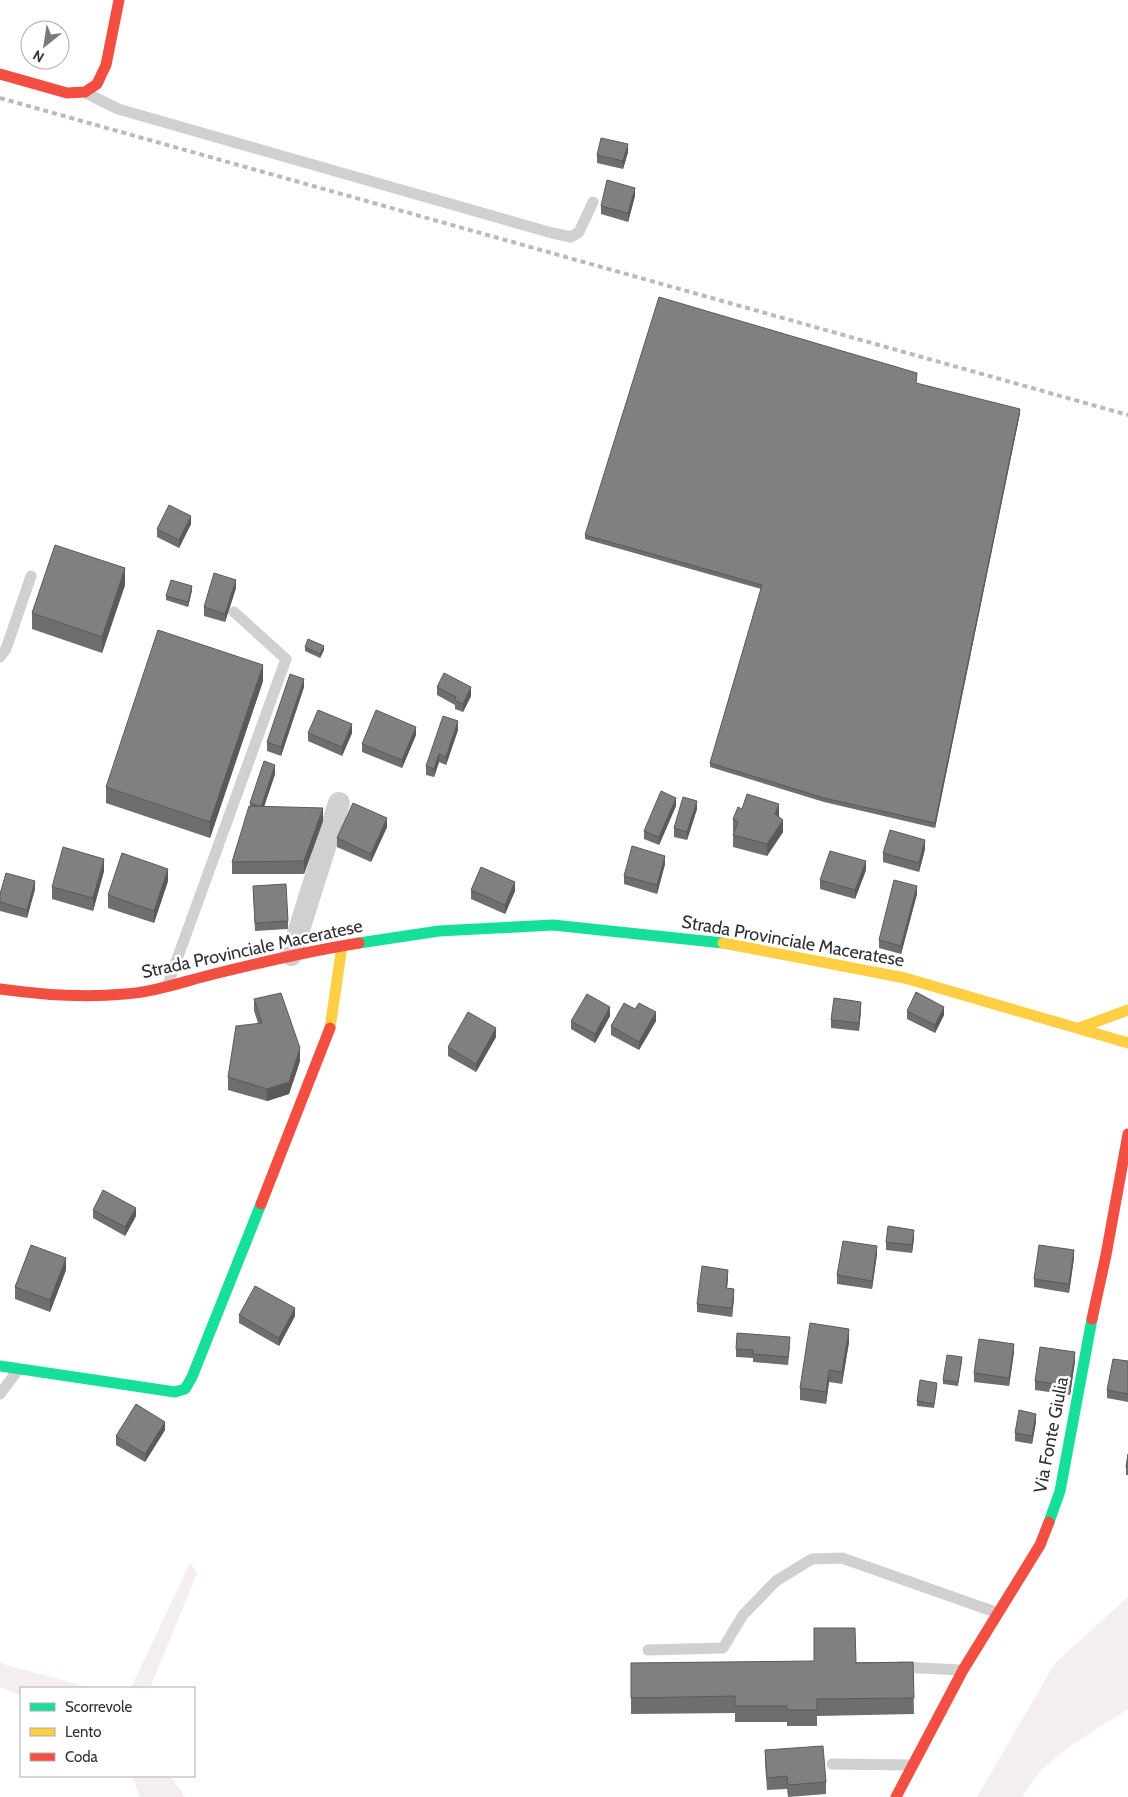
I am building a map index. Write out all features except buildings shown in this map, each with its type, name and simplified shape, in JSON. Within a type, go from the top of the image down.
[{"type":"street","points":[[0,74],[67,93],[85,92],[97,84],[106,65],[119,0]]},
{"type":"street","points":[[291,955],[339,803]]},
{"type":"street","name":"Strada Provinciale Maceratese","points":[[0,989],[44,995],[87,996],[127,994],[291,955],[342,946],[439,931],[553,925],[720,942],[905,978],[1128,1043]]},
{"type":"street","points":[[0,1366],[174,1392],[185,1390],[192,1377],[330,1031],[342,946]]},
{"type":"street","points":[[1079,1028],[1128,1010]]},
{"type":"street","name":"Via Fonte Giulia","points":[[896,1797],[963,1670],[1040,1545],[1060,1491],[1128,1134]]},
{"type":"lane","points":[[85,92],[118,109],[552,233],[571,237],[579,232],[593,202]]},
{"type":"lane","points":[[0,657],[6,649],[31,576]]},
{"type":"lane","points":[[167,986],[286,659],[234,612]]},
{"type":"lane","points":[[0,1394],[20,1369]]},
{"type":"lane","points":[[648,1650],[723,1648],[743,1615],[776,1581],[812,1559],[842,1558],[998,1613]]},
{"type":"lane","points":[[890,1666],[963,1670]]},
{"type":"lane","points":[[832,1764],[913,1765]]},
{"type":"shaded area","points":[[190,1563],[197,1573],[150,1687],[131,1687]]},
{"type":"shaded area","points":[[1128,1597],[1128,1709],[1069,1747],[1042,1771],[1031,1783],[1023,1797],[977,1797],[1055,1663]]},
{"type":"shaded area","points":[[0,1662],[87,1687],[20,1687],[20,1696],[0,1687]]},
{"type":"shaded area","points":[[132,1777],[171,1777],[185,1797],[140,1797]]},
{"type":"railway","points":[[0,98],[1128,415]]},
{"type":"traffic: fast","points":[[359,943],[439,931],[553,925],[723,943]]},
{"type":"traffic: fast","points":[[0,1366],[175,1392],[185,1389],[192,1377],[261,1204]]},
{"type":"traffic: fast","points":[[1049,1522],[1060,1491],[1092,1319]]},
{"type":"traffic: slow","points":[[723,943],[905,978],[1128,1043]]},
{"type":"traffic: slow","points":[[330,1028],[342,946]]},
{"type":"traffic: slow","points":[[1079,1028],[1128,1010]]},
{"type":"traffic: jam","points":[[0,74],[67,93],[85,92],[97,84],[106,65],[119,0]]},
{"type":"traffic: jam","points":[[0,989],[78,996],[136,993],[159,989],[268,961],[359,943]]},
{"type":"traffic: jam","points":[[261,1204],[330,1028]]},
{"type":"traffic: jam","points":[[1092,1319],[1106,1255],[1128,1134]]},
{"type":"traffic: jam","points":[[896,1797],[963,1670],[1040,1545],[1049,1522]]}]
